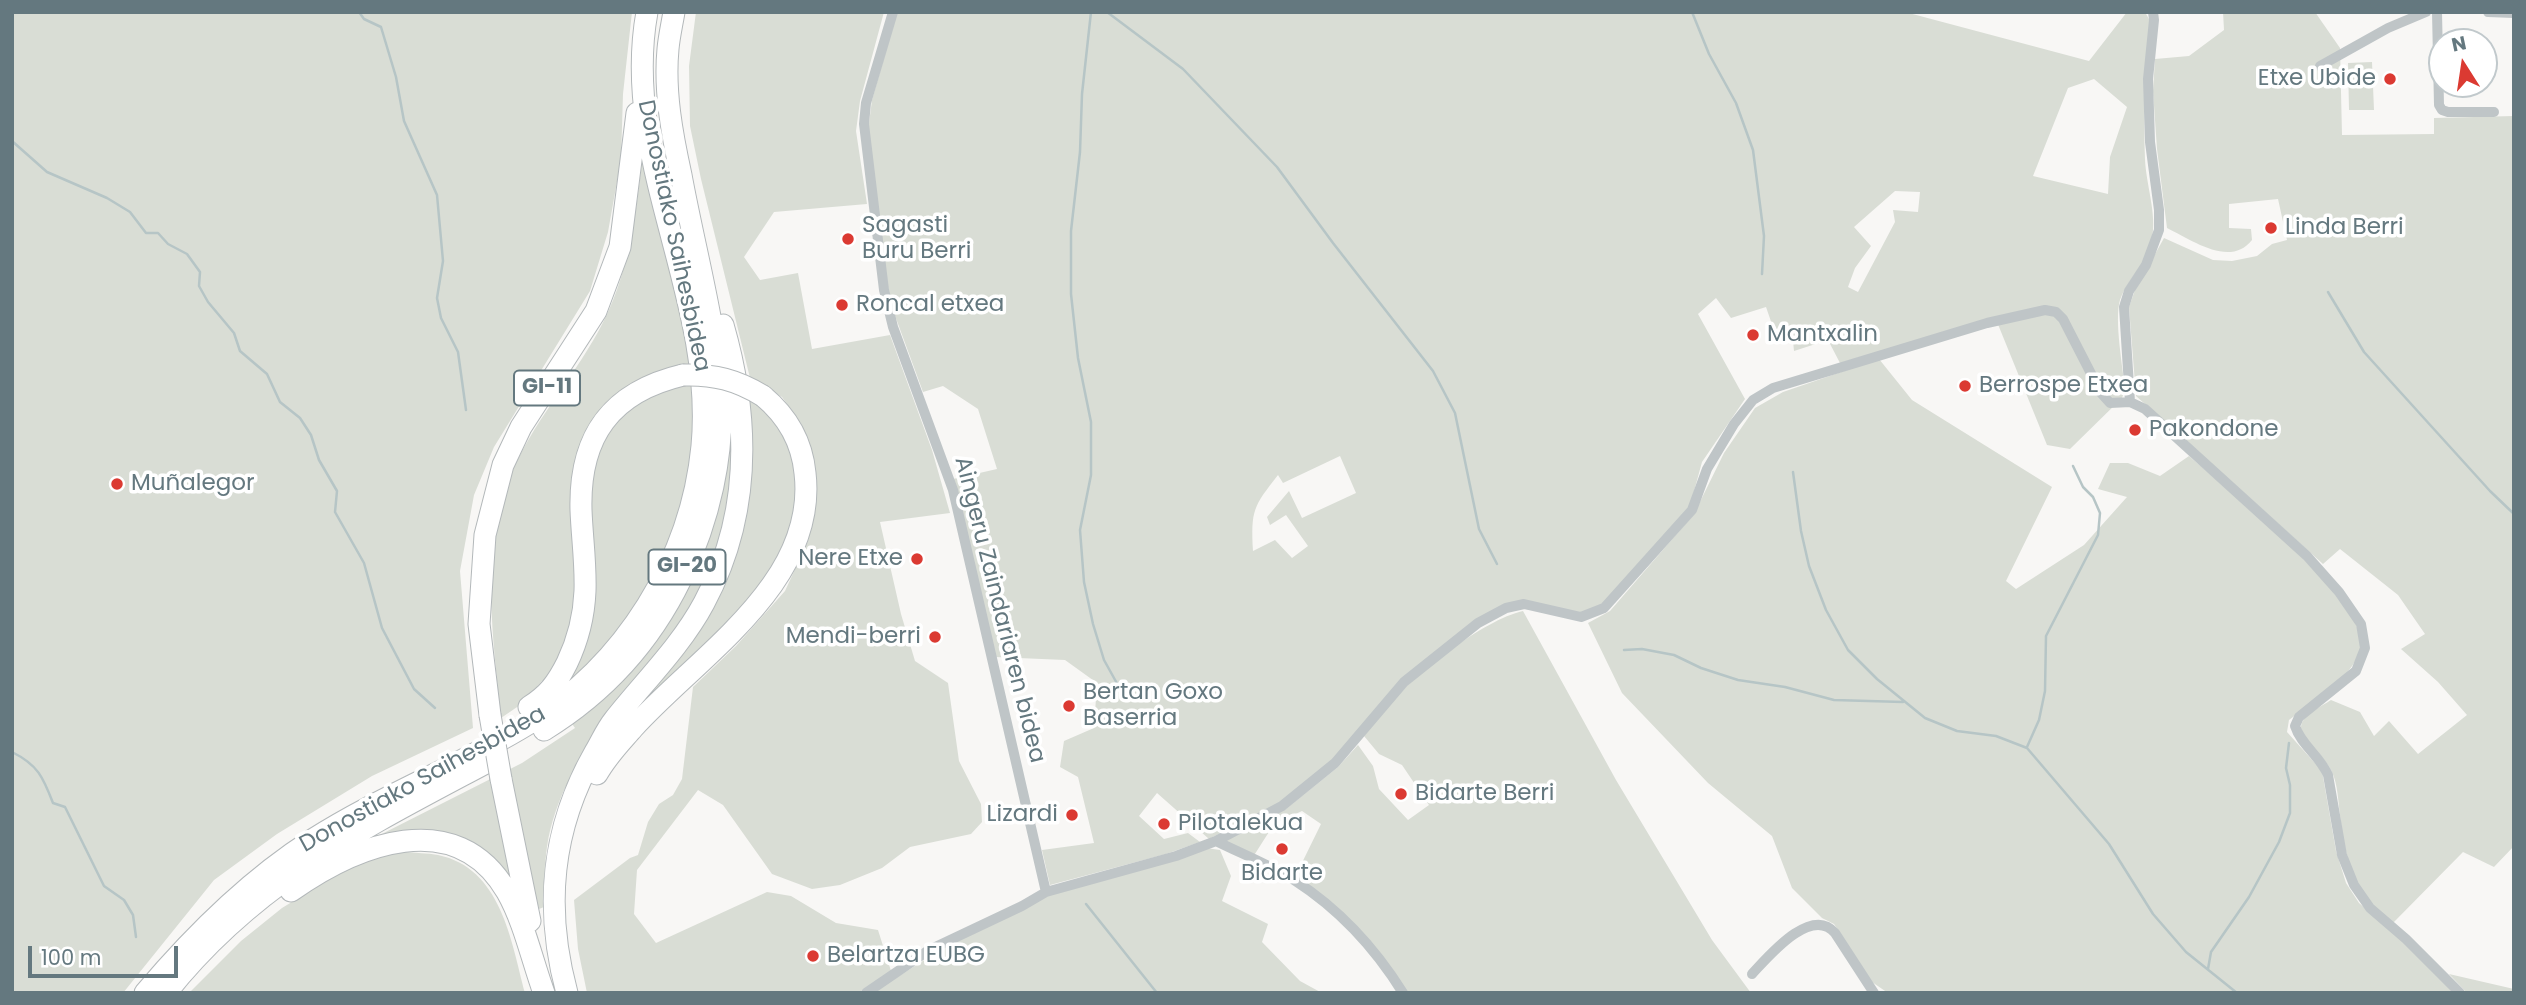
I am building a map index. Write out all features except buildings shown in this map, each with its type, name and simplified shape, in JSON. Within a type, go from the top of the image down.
[{"type":"highway","name":"Donostiako Saihesbidea","points":[[145,993],[201,930],[256,881],[309,842],[359,811],[530,723],[588,678],[621,643],[649,603],[672,560],[695,492],[702,446],[702,376],[696,330],[650,144],[641,65],[647,12]]},
{"type":"highway","name":"Donostiako Saihesbidea","points":[[166,993],[229,927],[282,881],[313,859],[401,806],[517,747],[592,697],[633,657],[669,603],[693,555],[710,505],[719,432],[720,391],[715,346],[670,119],[668,50],[674,12]]},
{"type":"highway","name":"GI-11","points":[[544,993],[490,715],[480,624],[485,535],[503,465],[521,427],[596,311],[620,247],[634,156],[641,65]]},
{"type":"highway","points":[[567,993],[557,957],[552,912],[559,844],[573,795],[611,723],[677,644],[704,603],[729,544],[742,486],[743,435],[734,364],[684,193]]},
{"type":"highway","points":[[411,785],[547,696],[575,645],[583,617],[585,589],[581,485],[591,440],[604,420],[620,403],[639,389],[683,375],[706,374],[726,378],[763,396],[779,410],[790,427],[799,445],[804,465],[806,503],[796,544],[776,581],[605,759],[582,802],[555,879]]},
{"type":"highway","points":[[229,927],[249,918],[328,869],[371,848],[412,839],[443,842],[477,859],[506,891],[516,911],[544,993]]},
{"type":"street","name":"Aingeru Zaindariaren bidea","points":[[893,12],[866,103],[864,124],[882,281],[893,327],[953,490],[1045,892]]},
{"type":"street","points":[[2130,402],[2124,307],[2129,290],[2146,265],[2159,230],[2150,142],[2148,79],[2153,12]]},
{"type":"street","points":[[2320,66],[2388,28],[2427,12]]},
{"type":"street","points":[[2437,12],[2438,105],[2448,112],[2494,112]]},
{"type":"street","points":[[2488,12],[2514,13]]},
{"type":"street","points":[[866,993],[929,950],[1022,906],[1045,892],[1176,856],[1216,841],[1282,806],[1335,763],[1404,682],[1478,623],[1506,608],[1524,604],[1581,617],[1604,608],[1692,510],[1706,469],[1734,424],[1753,400],[1773,388],[1896,349],[1987,323],[2045,310],[2056,312],[2063,319],[2101,393],[2110,403],[2130,402],[2145,409],[2307,556],[2339,592],[2361,624],[2365,649],[2356,671],[2299,717],[2295,726],[2298,736],[2323,763],[2328,775],[2342,855],[2354,886],[2370,908],[2406,939],[2460,993]]},
{"type":"street","points":[[1216,841],[1293,879],[1330,906],[1387,967],[1403,993]]},
{"type":"street","points":[[1752,974],[1790,937],[1805,928],[1821,925],[1835,933],[1874,993]]},
{"type":"shaded area","points":[[12,12],[632,12],[623,94],[621,159],[608,232],[590,291],[494,447],[474,495],[460,571],[473,728],[372,776],[277,834],[214,880],[123,993],[12,993]]},
{"type":"shaded area","points":[[696,12],[884,12],[860,101],[856,131],[867,204],[774,212],[744,257],[760,280],[798,273],[812,349],[890,335],[932,450],[950,513],[880,522],[915,661],[948,683],[959,761],[981,804],[982,822],[971,834],[910,847],[882,868],[840,885],[812,889],[772,874],[723,805],[698,790],[637,870],[634,914],[656,943],[767,892],[791,896],[836,923],[878,930],[891,971],[858,993],[587,993],[578,949],[574,900],[630,858],[638,855],[648,822],[659,804],[673,795],[682,779],[693,687],[736,646],[785,591],[808,541],[817,499],[813,459],[802,425],[782,397],[750,378],[690,126],[689,66]]},
{"type":"shaded area","points":[[897,12],[1905,12],[2089,61],[2127,12],[2145,12],[2150,21],[2145,90],[2145,159],[2153,229],[2147,255],[2128,284],[2118,309],[2125,390],[2122,398],[2070,449],[2047,445],[1995,317],[1840,363],[1828,340],[1794,351],[1792,330],[1775,333],[1766,307],[1731,318],[1716,298],[1698,314],[1745,399],[1702,462],[1690,506],[1604,604],[1581,614],[1502,607],[1398,685],[1333,761],[1282,802],[1209,839],[1157,793],[1139,816],[1164,839],[1188,833],[1200,842],[1166,854],[1050,885],[1042,850],[1094,843],[1078,777],[1060,767],[1064,741],[1094,728],[1097,683],[1065,660],[995,657],[953,479],[997,469],[978,409],[943,386],[923,392],[890,302],[868,131],[872,100]],"holes":[[[2094,79],[2127,107],[2110,157],[2108,194],[2033,176],[2068,88]],[[1895,191],[1920,192],[1918,212],[1893,210],[1895,222],[1858,292],[1848,287],[1855,268],[1871,246],[1854,227]],[[1340,456],[1356,493],[1302,518],[1289,491],[1267,517],[1270,525],[1286,515],[1308,546],[1292,558],[1275,540],[1253,551],[1255,510],[1278,475],[1283,483]]]},
{"type":"shaded area","points":[[2223,12],[2315,12],[2340,48],[2342,135],[2434,134],[2434,118],[2514,116],[2514,846],[2494,867],[2463,852],[2393,923],[2369,901],[2355,878],[2345,847],[2334,777],[2302,733],[2302,724],[2312,712],[2331,700],[2360,712],[2374,736],[2389,721],[2418,754],[2467,715],[2438,682],[2401,649],[2425,634],[2398,595],[2340,549],[2323,564],[2136,396],[2129,307],[2135,290],[2164,238],[2213,260],[2232,261],[2257,256],[2272,244],[2287,240],[2278,199],[2229,204],[2229,228],[2251,229],[2252,240],[2233,252],[2211,249],[2167,228],[2157,149],[2153,91],[2155,59],[2189,56],[2224,30]]},
{"type":"shaded area","points":[[2372,62],[2374,110],[2349,110],[2348,63]]},
{"type":"shaded area","points":[[643,153],[752,400],[770,415],[785,436],[796,477],[796,498],[793,519],[778,559],[758,591],[699,653],[628,719],[604,717],[569,779],[555,812],[546,855],[544,907],[539,909],[529,868],[508,876],[482,850],[364,843],[522,763],[575,728],[542,681],[523,703],[501,718],[492,627],[495,535],[501,506],[519,457],[609,311],[630,245]]},
{"type":"shaded area","points":[[1879,359],[1912,400],[2052,487],[2006,581],[2016,589],[2084,545],[2127,497],[2098,489],[2110,463],[2128,463],[2160,476],[2189,456],[2260,517],[2317,573],[2356,624],[2361,643],[2359,654],[2333,687],[2289,720],[2287,732],[2322,771],[2336,851],[2346,883],[2359,903],[2405,942],[2454,993],[1888,993],[1872,982],[1834,924],[1822,918],[1792,888],[1772,836],[1708,783],[1622,693],[1588,623],[1610,611],[1694,514],[1724,453],[1755,408],[1783,392]]},
{"type":"shaded area","points":[[1523,611],[1616,780],[1712,940],[1751,993],[1406,993],[1389,966],[1295,877],[1321,824],[1302,811],[1274,824],[1253,857],[1223,841],[1286,809],[1338,767],[1358,745],[1373,766],[1379,789],[1408,820],[1429,805],[1402,765],[1379,754],[1364,736],[1399,693],[1432,664],[1489,625]]},
{"type":"shaded area","points":[[1206,848],[1220,850],[1231,876],[1222,901],[1268,924],[1262,942],[1300,981],[1322,993],[872,993],[953,942],[1048,895]]},
{"type":"shaded area","points":[[405,852],[438,855],[459,862],[490,890],[508,929],[525,993],[189,993],[241,941],[282,908],[336,875],[372,858]]},
{"type":"shaded area","points":[[2449,974],[2514,989],[2514,993],[2467,993]]},
{"type":"waterway","points":[[359,12],[364,19],[381,27],[396,77],[404,121],[437,195],[443,261],[437,298],[441,318],[458,352],[466,410]]},
{"type":"waterway","points":[[1091,12],[1071,231],[1071,294],[1078,358],[1091,422],[1091,475],[1080,530],[1084,582],[1093,624],[1104,660],[1119,687]]},
{"type":"waterway","points":[[1107,12],[1183,69],[1277,167],[1433,371],[1455,413],[1479,529],[1497,564]]},
{"type":"waterway","points":[[1692,12],[1709,54],[1736,103],[1753,150],[1764,236],[1762,274]]},
{"type":"waterway","points":[[12,141],[47,172],[107,198],[130,212],[146,233],[158,233],[168,244],[187,254],[200,272],[199,286],[208,302],[234,333],[240,351],[267,374],[280,402],[300,418],[311,435],[319,460],[337,491],[335,512],[364,563],[382,628],[414,689],[435,708]]},
{"type":"waterway","points":[[2328,292],[2364,352],[2514,514]]},
{"type":"waterway","points":[[2027,747],[2039,720],[2045,691],[2046,636],[2098,535],[2100,513],[2073,466]]},
{"type":"waterway","points":[[1793,472],[1809,566],[1826,610],[1848,650],[1877,679],[1925,718],[1957,731],[1996,736],[2027,748],[2109,844],[2153,914],[2186,952],[2237,993]]},
{"type":"waterway","points":[[1624,650],[1642,649],[1674,655],[1701,668],[1738,680],[1785,687],[1834,700],[1903,702]]},
{"type":"waterway","points":[[2208,969],[2211,952],[2249,897],[2279,842],[2290,813],[2290,785],[2286,768],[2289,743]]},
{"type":"waterway","points":[[12,752],[34,767],[53,803],[65,807],[104,886],[124,900],[133,915],[136,937]]},
{"type":"waterway","points":[[1086,904],[1157,993]]},
{"type":"place","name":"Etxe Ubide","points":[[2390,79]]},
{"type":"place","name":"Linda Berri","points":[[2271,228]]},
{"type":"place","name":"Sagasti Buru Berri","points":[[848,239]]},
{"type":"place","name":"Roncal etxea","points":[[842,305]]},
{"type":"place","name":"Mantxalin","points":[[1753,335]]},
{"type":"place","name":"Berrospe Etxea","points":[[1965,386]]},
{"type":"place","name":"Pakondone","points":[[2135,430]]},
{"type":"place","name":"Muñalegor","points":[[117,484]]},
{"type":"place","name":"Nere Etxe","points":[[917,559]]},
{"type":"place","name":"Mendi-berri","points":[[935,637]]},
{"type":"place","name":"Bertan Goxo Baserria","points":[[1069,706]]},
{"type":"place","name":"Bidarte Berri","points":[[1401,794]]},
{"type":"place","name":"Lizardi","points":[[1072,815]]},
{"type":"place","name":"Pilotalekua","points":[[1164,824]]},
{"type":"place","name":"Bidarte","points":[[1282,849]]},
{"type":"place","name":"Belartza EUBG","points":[[813,956]]}]
